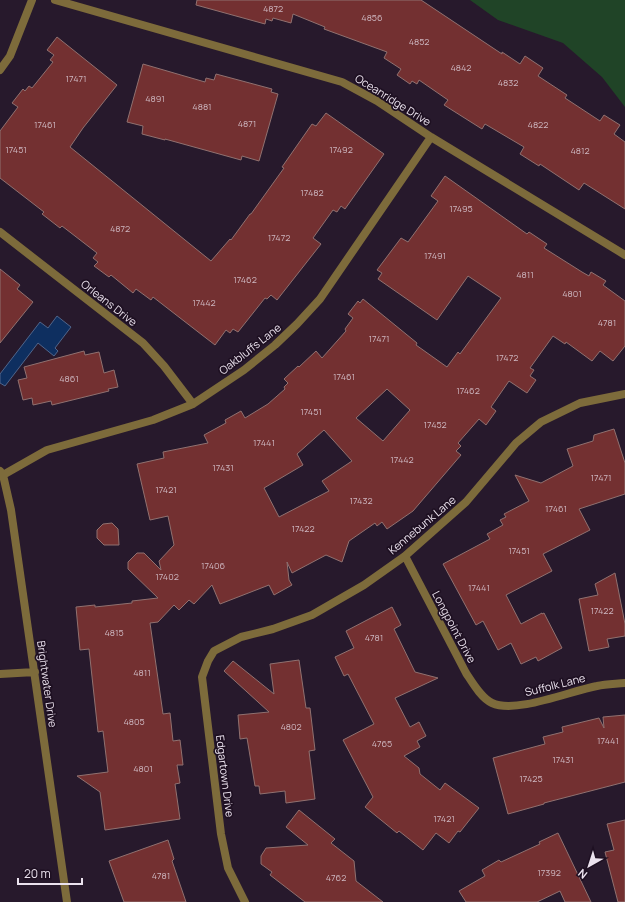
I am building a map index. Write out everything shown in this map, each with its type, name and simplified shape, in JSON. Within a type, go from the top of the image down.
[{"type":"street","points":[[0,70],[10,56],[32,0]]},
{"type":"street","name":"Oceanridge Drive","points":[[55,0],[342,82],[378,101],[431,137],[625,255]]},
{"type":"street","name":"Oakbluffs Lane","points":[[1,473],[47,450],[153,420],[193,404],[244,370],[286,334],[320,299],[431,137]]},
{"type":"street","name":"Orleans Drive","points":[[0,232],[143,343],[164,366],[193,404]]},
{"type":"street","name":"Kennebunk Lane","points":[[214,651],[241,637],[273,629],[312,615],[364,585],[405,556],[466,502],[516,443],[541,422],[580,403],[625,394]]},
{"type":"street","name":"Brightwater Drive","points":[[1,473],[11,510],[67,902]]},
{"type":"street","name":"Longpoint Drive","points":[[405,556],[466,673],[476,688],[491,703]]},
{"type":"street","name":"Edgartown Drive","points":[[214,651],[208,661],[202,677],[221,834],[228,868],[245,902]]},
{"type":"street","points":[[0,674],[35,672]]},
{"type":"street","name":"Suffolk Lane","points":[[491,703],[508,707],[527,704],[598,686],[625,683]]},
{"type":"green space","points":[[470,0],[625,0],[625,107],[602,77],[563,43],[498,20]]},
{"type":"water","points":[[57,316],[71,327],[55,348],[58,351],[54,356],[38,343],[5,386],[0,383],[0,374],[40,322],[48,328]]},
{"type":"building","points":[[197,0],[421,0],[502,54],[502,52],[520,64],[525,56],[543,68],[538,76],[567,95],[565,98],[600,121],[604,115],[620,125],[614,134],[625,142],[625,209],[584,183],[579,190],[540,164],[539,166],[520,154],[524,147],[485,124],[482,129],[444,105],[448,100],[419,80],[417,84],[412,81],[410,84],[397,75],[401,69],[384,58],[387,52],[324,29],[325,27],[293,14],[291,23],[273,18],[272,21],[266,19],[265,24],[196,5]]},
{"type":"building","points":[[57,37],[117,85],[70,147],[211,261],[230,239],[231,240],[251,214],[284,168],[282,167],[312,124],[316,126],[326,113],[384,154],[345,209],[341,206],[337,212],[333,210],[313,238],[321,244],[277,300],[271,295],[267,299],[265,298],[238,332],[233,329],[230,333],[226,330],[215,345],[153,297],[151,300],[136,289],[133,293],[111,275],[109,277],[94,266],[98,262],[93,258],[97,253],[62,226],[60,228],[42,214],[44,212],[0,178],[0,131],[18,107],[12,103],[23,89],[25,91],[29,86],[32,88],[53,62],[50,60],[54,55],[47,50]]},
{"type":"building","points":[[143,64],[205,82],[206,78],[214,80],[216,74],[272,89],[271,92],[278,94],[259,161],[242,156],[241,160],[142,134],[143,126],[127,122]]},
{"type":"building","points":[[445,176],[527,234],[529,232],[547,244],[544,248],[589,276],[591,272],[606,281],[603,285],[625,301],[625,346],[613,361],[600,351],[592,361],[566,342],[565,344],[553,336],[530,368],[534,370],[530,376],[536,380],[527,393],[509,381],[491,407],[496,411],[486,425],[479,419],[458,443],[461,446],[456,451],[461,455],[413,511],[387,529],[382,522],[377,526],[375,523],[349,541],[342,562],[326,555],[292,573],[287,562],[289,580],[292,585],[274,595],[269,585],[220,604],[212,585],[194,604],[189,600],[179,610],[174,605],[158,622],[150,623],[163,714],[170,713],[173,741],[180,740],[183,765],[177,765],[180,783],[175,784],[180,819],[105,830],[100,792],[77,776],[108,772],[103,731],[98,732],[89,649],[80,650],[76,607],[95,605],[95,607],[132,603],[132,601],[158,598],[128,569],[128,562],[137,553],[144,553],[161,570],[159,561],[174,545],[168,516],[150,520],[137,464],[164,458],[163,452],[208,443],[204,435],[226,423],[225,420],[241,411],[245,418],[268,404],[285,389],[284,387],[288,383],[284,379],[298,366],[299,367],[316,351],[322,358],[346,331],[345,329],[353,318],[348,314],[358,301],[360,303],[363,299],[417,343],[416,345],[447,367],[458,352],[460,354],[501,298],[468,276],[437,320],[378,279],[382,273],[377,270],[401,238],[408,242],[438,201],[431,196]],"holes":[[[387,389],[410,410],[383,441],[356,418]],[[324,430],[352,461],[322,481],[329,491],[279,517],[264,488],[303,465],[297,454]]]},
{"type":"building","points":[[0,269],[20,285],[17,289],[33,302],[0,343]]},
{"type":"building","points":[[84,351],[85,355],[99,352],[104,373],[114,370],[118,387],[108,389],[109,391],[52,405],[51,401],[33,405],[32,398],[23,400],[18,380],[27,378],[24,367]]},
{"type":"building","points":[[614,429],[625,463],[625,494],[579,509],[590,530],[543,554],[552,571],[506,595],[521,624],[544,613],[562,648],[538,661],[536,657],[521,664],[511,643],[498,650],[483,621],[476,625],[443,564],[490,539],[487,534],[503,525],[500,520],[506,517],[504,514],[529,501],[515,475],[541,483],[573,466],[567,449],[593,441],[594,435]]},
{"type":"building","points":[[112,523],[118,529],[119,545],[104,545],[97,538],[97,530],[103,524]]},
{"type":"building","points":[[615,573],[625,624],[625,636],[607,639],[609,647],[589,651],[579,599],[598,595],[595,584]]},
{"type":"building","points":[[392,607],[401,625],[394,629],[415,672],[438,678],[395,698],[410,727],[419,722],[426,736],[417,741],[420,747],[404,756],[419,768],[420,774],[440,790],[445,783],[479,808],[449,843],[436,833],[423,850],[399,831],[397,833],[365,807],[373,797],[343,740],[374,724],[348,674],[344,676],[335,657],[354,648],[346,631]]},
{"type":"building","points":[[299,660],[306,708],[310,708],[315,750],[309,751],[315,799],[286,803],[285,791],[260,794],[259,786],[255,786],[247,738],[240,739],[238,715],[269,712],[224,671],[233,661],[274,694],[270,664]]},
{"type":"building","points":[[625,715],[625,782],[508,814],[493,758],[545,744],[543,737],[563,732],[562,727],[599,718],[604,728],[603,717]]},
{"type":"building","points":[[299,810],[335,839],[331,843],[354,861],[356,881],[383,902],[305,902],[270,875],[272,872],[261,864],[261,856],[266,848],[308,845],[286,827]]},
{"type":"building","points":[[625,820],[625,902],[618,902],[605,852],[614,850],[607,824]]},
{"type":"building","points":[[558,833],[591,902],[565,902],[560,891],[537,902],[466,902],[459,891],[485,876],[482,870],[499,860],[501,862],[540,844],[539,842]]},
{"type":"building","points":[[168,840],[174,859],[172,861],[186,902],[124,902],[109,861]]}]
